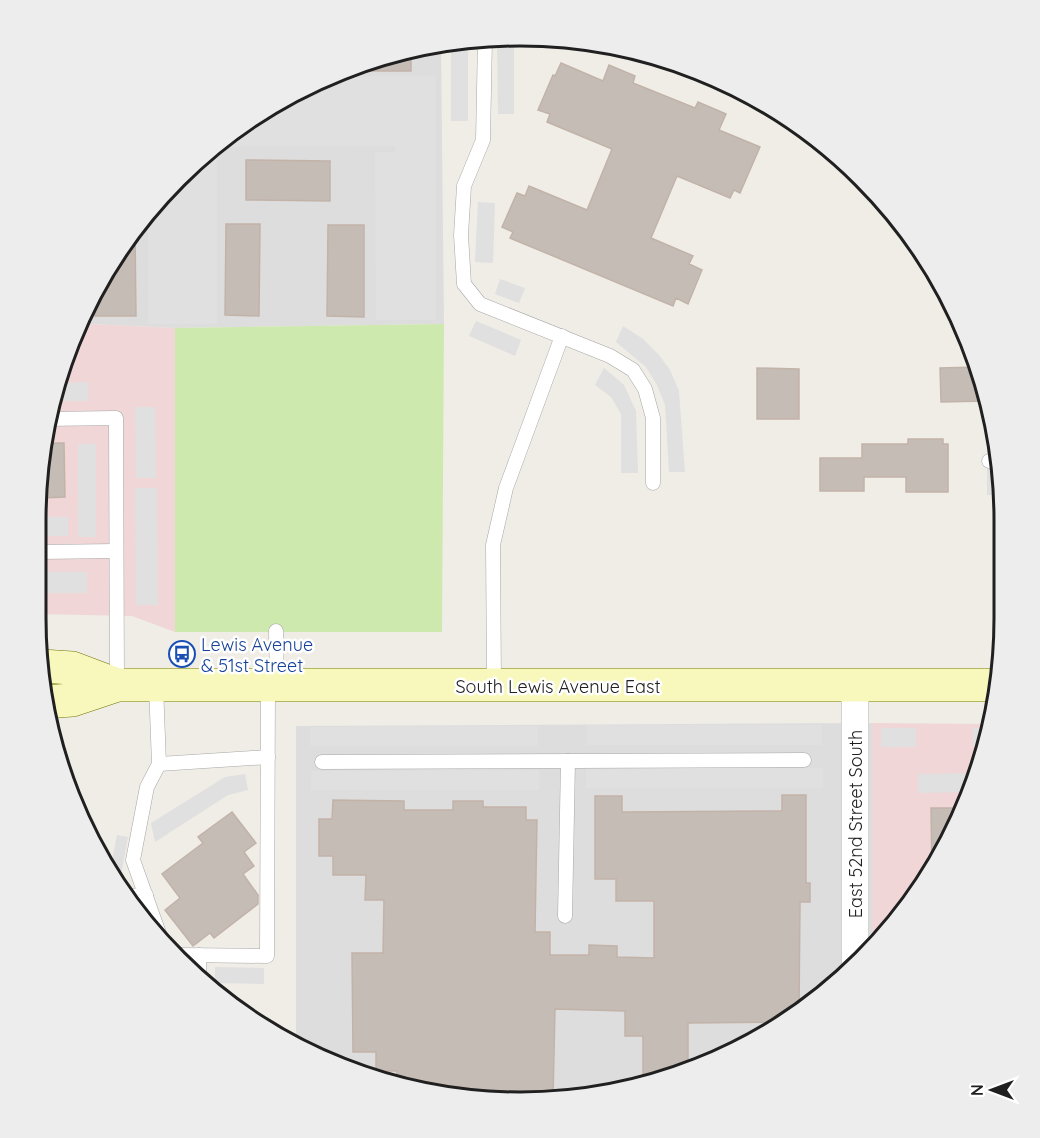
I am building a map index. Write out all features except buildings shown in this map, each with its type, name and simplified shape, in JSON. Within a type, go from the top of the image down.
[{"type":"main road","name":"South Lewis Avenue East","points":[[50,667],[72,668],[117,685]]},
{"type":"main road","name":"South Lewis Avenue East","points":[[55,701],[72,700],[117,685],[988,685]]},
{"type":"street","name":"East 52nd Street South","points":[[855,685],[855,953]]},
{"type":"lane","points":[[484,48],[483,140],[465,186],[460,235],[464,284],[480,304],[610,356],[633,370],[645,389],[653,418],[653,483]]},
{"type":"lane","points":[[494,686],[493,545],[506,488],[562,336]]},
{"type":"lane","points":[[58,418],[116,418],[117,685]]},
{"type":"lane","points":[[46,552],[116,551]]},
{"type":"lane","points":[[187,955],[267,956],[268,757],[276,631]]},
{"type":"lane","points":[[154,918],[133,860],[147,787],[159,764],[156,685]]},
{"type":"lane","points":[[159,764],[268,757]]},
{"type":"lane","points":[[322,762],[804,760]]},
{"type":"lane","points":[[564,916],[568,761]]},
{"type":"lane","points":[[136,895],[146,895]]},
{"type":"lane","points":[[199,955],[199,966]]},
{"type":"shaded area","points":[[514,46],[514,114],[498,114],[497,47]]},
{"type":"shaded area","points":[[468,50],[468,121],[451,121],[451,52]]},
{"type":"shaded area","points":[[441,54],[444,324],[175,328],[89,324],[126,257],[144,232],[185,185],[232,144],[257,126],[311,95],[368,72]]},
{"type":"shaded area","points":[[357,76],[436,76],[436,320],[376,320],[375,152],[395,152],[395,146],[228,147],[283,110],[311,95]]},
{"type":"shaded area","points":[[217,156],[217,324],[148,324],[148,227],[185,185]]},
{"type":"shaded area","points":[[478,202],[495,203],[493,263],[475,262]]},
{"type":"shaded area","points":[[500,279],[525,288],[519,303],[495,294]]},
{"type":"shaded area","points":[[476,321],[521,340],[515,356],[469,336]]},
{"type":"shaded area","points":[[89,324],[175,328],[175,632],[132,616],[46,614],[46,520],[51,458],[63,397]]},
{"type":"shaded area","points":[[623,326],[643,339],[659,355],[670,370],[679,391],[685,472],[669,472],[665,405],[646,367],[616,342]]},
{"type":"shaded area","points":[[604,368],[624,385],[636,411],[638,473],[621,473],[621,414],[611,397],[595,385]]},
{"type":"shaded area","points":[[88,382],[88,401],[62,401],[67,383]]},
{"type":"shaded area","points":[[135,407],[155,407],[156,478],[136,478]]},
{"type":"shaded area","points":[[78,444],[96,444],[96,537],[78,537]]},
{"type":"shaded area","points":[[987,446],[992,495],[987,495]]},
{"type":"shaded area","points":[[135,488],[157,488],[158,605],[136,605]]},
{"type":"shaded area","points":[[46,517],[68,517],[68,536],[46,536]]},
{"type":"shaded area","points":[[46,572],[87,572],[87,593],[46,593]]},
{"type":"shaded area","points":[[872,723],[872,934],[855,953],[808,994],[757,1028],[701,1055],[643,1075],[582,1087],[520,1092],[428,1082],[368,1066],[296,1035],[296,726]]},
{"type":"shaded area","points":[[872,723],[981,724],[968,770],[945,827],[914,881],[872,934]]},
{"type":"shaded area","points":[[587,725],[822,725],[822,745],[587,745]]},
{"type":"shaded area","points":[[538,726],[538,746],[310,746],[310,727]]},
{"type":"shaded area","points":[[881,728],[916,728],[916,747],[881,747]]},
{"type":"shaded area","points":[[973,728],[980,728],[975,746],[973,746]]},
{"type":"shaded area","points":[[586,768],[823,768],[823,788],[586,788]]},
{"type":"shaded area","points":[[539,770],[539,790],[311,790],[311,771]]},
{"type":"shaded area","points":[[967,773],[960,792],[918,793],[918,774]]},
{"type":"shaded area","points":[[245,774],[248,790],[228,795],[155,842],[151,823],[225,777]]},
{"type":"shaded area","points":[[117,835],[128,837],[121,873],[112,859]]},
{"type":"shaded area","points":[[215,967],[264,968],[264,984],[219,983],[215,980]]},
{"type":"green space","points":[[444,324],[442,632],[175,632],[175,328]]},
{"type":"place","name":"Lewis Avenue & 51st Street","points":[[182,654]]}]
